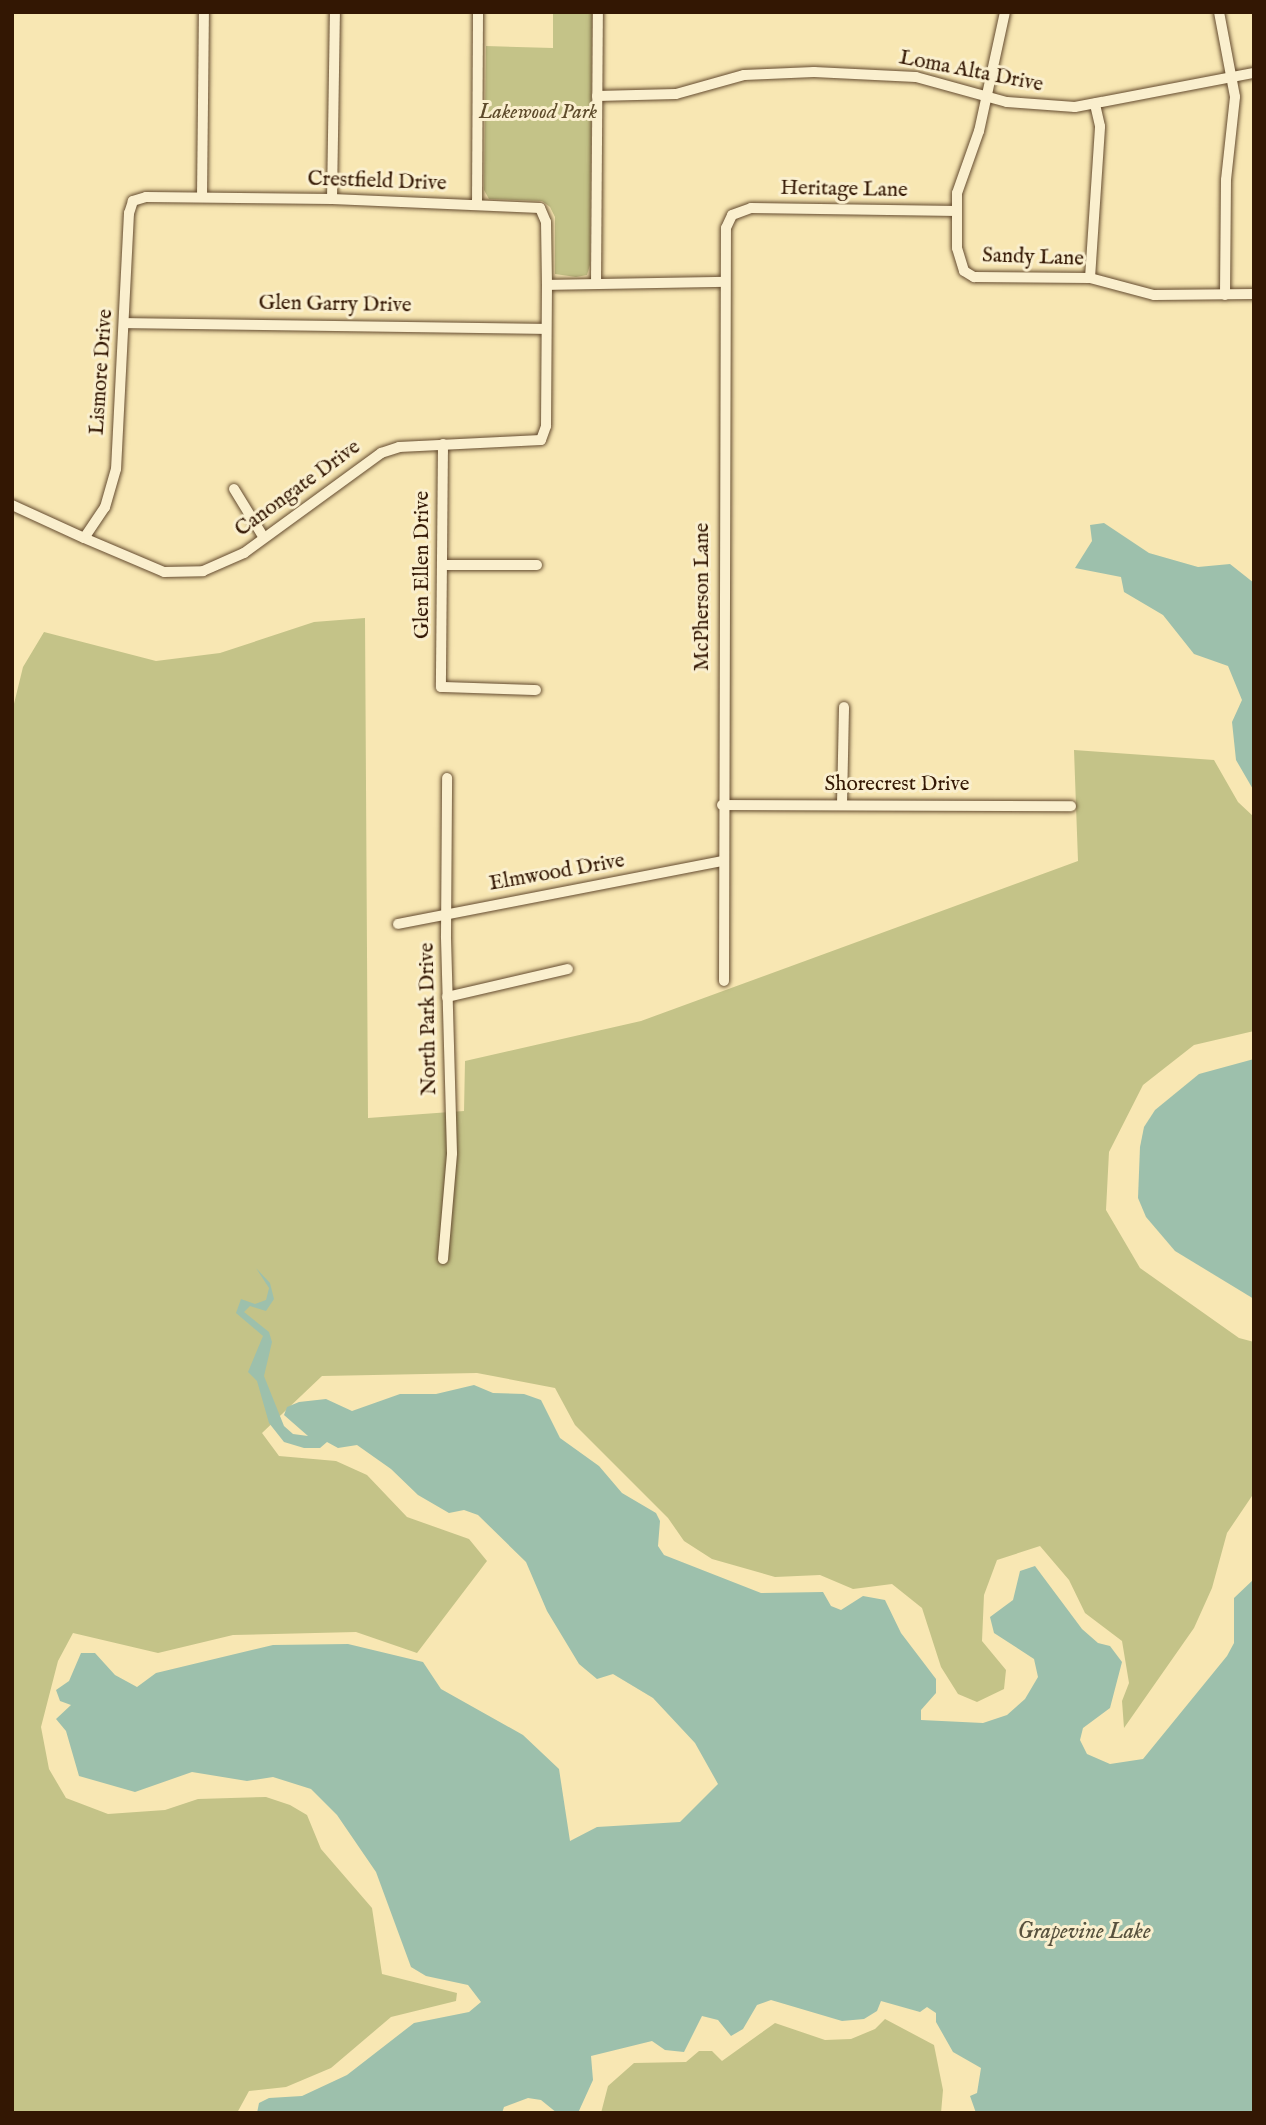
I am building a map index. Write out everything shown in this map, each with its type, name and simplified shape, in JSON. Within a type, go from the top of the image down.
[{"type":"street","points":[[202,197],[204,12]]},
{"type":"street","points":[[332,198],[335,12]]},
{"type":"street","points":[[477,205],[478,12]]},
{"type":"street","points":[[596,284],[598,12]]},
{"type":"street","name":"Sandy Lane","points":[[998,40],[999,12]]},
{"type":"street","name":"Sandy Lane","points":[[1005,12],[986,97],[960,177],[957,211],[958,261],[974,276],[1090,278],[1154,295],[1254,294]]},
{"type":"street","points":[[1219,12],[1235,118],[1226,180],[1225,295]]},
{"type":"street","name":"Loma Alta Drive","points":[[597,96],[676,94],[744,75],[814,72],[916,77],[986,97],[1033,106],[1095,104],[1254,73]]},
{"type":"street","points":[[1090,278],[1100,127],[1095,104]]},
{"type":"street","name":"Crestfield Drive","points":[[133,201],[202,197],[332,198],[540,208],[546,222],[547,285]]},
{"type":"street","name":"Lismore Drive","points":[[84,538],[105,508],[116,469],[129,213],[133,201]]},
{"type":"street","name":"Heritage Lane","points":[[732,215],[751,208],[957,211]]},
{"type":"street","name":"McPherson Lane","points":[[723,981],[723,282],[726,228],[732,215]]},
{"type":"street","points":[[547,285],[723,282]]},
{"type":"street","name":"Canongate Drive","points":[[12,505],[164,572],[221,566],[381,453],[443,444],[541,440],[546,426],[547,285]]},
{"type":"street","name":"Glen Garry Drive","points":[[124,323],[547,329]]},
{"type":"street","name":"Glen Ellen Drive","points":[[443,444],[441,687],[536,690]]},
{"type":"street","points":[[234,489],[264,538]]},
{"type":"street","points":[[443,565],[537,565]]},
{"type":"street","points":[[842,804],[844,707]]},
{"type":"street","name":"North Park Drive","points":[[443,1258],[452,1153],[447,998],[447,778]]},
{"type":"street","name":"Shorecrest Drive","points":[[722,804],[1071,806]]},
{"type":"street","name":"Elmwood Drive","points":[[398,924],[722,861]]},
{"type":"street","points":[[447,998],[568,969]]},
{"type":"green space","name":"Lakewood Park","points":[[553,12],[592,12],[590,265],[587,275],[576,277],[555,274],[555,217],[550,207],[542,201],[489,199],[484,190],[486,46],[553,48]]},
{"type":"green space","points":[[365,618],[368,1118],[464,1111],[465,1061],[641,1021],[1078,861],[1074,750],[1214,760],[1238,802],[1254,817],[1254,1031],[1194,1045],[1143,1085],[1109,1152],[1106,1210],[1140,1268],[1239,1338],[1254,1342],[1254,1493],[1227,1533],[1212,1588],[1194,1628],[1124,1728],[1122,1701],[1129,1683],[1122,1641],[1085,1613],[1069,1580],[1040,1546],[997,1560],[984,1595],[982,1641],[1006,1670],[1004,1689],[977,1702],[958,1694],[941,1667],[922,1608],[892,1584],[853,1589],[820,1575],[775,1577],[712,1559],[684,1541],[668,1518],[575,1425],[555,1388],[477,1373],[322,1376],[262,1433],[279,1456],[336,1461],[367,1475],[407,1517],[469,1539],[487,1561],[417,1653],[356,1632],[233,1635],[158,1653],[73,1633],[58,1661],[41,1727],[49,1769],[66,1798],[108,1814],[165,1810],[198,1799],[266,1797],[290,1805],[307,1815],[321,1849],[372,1908],[382,1974],[457,1993],[456,2001],[391,2017],[331,2068],[286,2087],[249,2091],[237,2113],[12,2113],[12,712],[23,667],[44,632],[156,661],[220,653],[314,622]]},
{"type":"green space","points":[[885,2019],[934,2045],[943,2090],[941,2113],[601,2113],[608,2086],[634,2063],[686,2062],[699,2051],[712,2051],[722,2061],[775,2023],[825,2040],[851,2039],[875,2029]]},
{"type":"water","points":[[1104,523],[1149,553],[1198,567],[1230,564],[1254,583],[1254,791],[1236,760],[1232,722],[1242,700],[1228,666],[1194,654],[1163,615],[1124,592],[1121,577],[1075,568],[1092,541],[1090,525]]},
{"type":"water","points":[[1254,1059],[1254,1299],[1175,1251],[1146,1217],[1138,1198],[1140,1147],[1144,1127],[1155,1110],[1199,1074]]},
{"type":"water","name":"Grapevine Lake","points":[[256,1268],[270,1283],[274,1299],[266,1311],[250,1306],[244,1312],[269,1332],[272,1342],[264,1376],[284,1426],[293,1434],[308,1436],[284,1415],[287,1407],[299,1402],[326,1399],[352,1411],[400,1394],[436,1394],[474,1385],[493,1393],[524,1394],[541,1400],[560,1438],[599,1466],[622,1493],[656,1513],[660,1521],[658,1546],[664,1555],[761,1593],[823,1592],[831,1606],[841,1610],[863,1596],[885,1600],[901,1633],[936,1679],[936,1693],[921,1710],[921,1720],[983,1723],[1007,1715],[1025,1699],[1038,1677],[1034,1659],[994,1633],[990,1617],[1013,1600],[1020,1571],[1035,1566],[1082,1629],[1098,1643],[1110,1646],[1122,1662],[1110,1708],[1083,1728],[1080,1740],[1087,1754],[1110,1764],[1143,1759],[1227,1656],[1234,1643],[1234,1598],[1254,1579],[1254,2113],[976,2113],[970,2096],[977,2093],[981,2068],[953,2052],[936,2022],[936,2013],[927,2007],[920,2012],[881,2001],[877,2011],[864,2019],[842,2021],[771,2000],[757,2005],[743,2029],[731,2036],[718,2020],[702,2016],[684,2052],[665,2050],[652,2041],[591,2056],[593,2080],[578,2113],[557,2113],[541,2100],[528,2098],[504,2107],[502,2113],[257,2113],[259,2103],[269,2098],[302,2096],[347,2075],[414,2023],[469,2012],[481,2002],[468,1985],[426,1976],[411,1967],[376,1872],[337,1815],[311,1789],[273,1777],[247,1781],[192,1772],[135,1792],[79,1776],[66,1731],[56,1719],[71,1705],[60,1701],[56,1690],[69,1681],[81,1653],[95,1653],[115,1675],[137,1687],[156,1673],[273,1645],[348,1644],[423,1662],[441,1689],[523,1735],[559,1769],[570,1841],[597,1827],[680,1822],[718,1784],[695,1743],[653,1698],[613,1674],[597,1679],[579,1664],[547,1611],[526,1562],[478,1515],[464,1510],[449,1513],[418,1495],[391,1469],[357,1445],[338,1448],[327,1442],[320,1448],[304,1448],[284,1442],[269,1423],[257,1381],[248,1372],[263,1336],[236,1313],[241,1299],[255,1304],[266,1300],[269,1288]]}]
